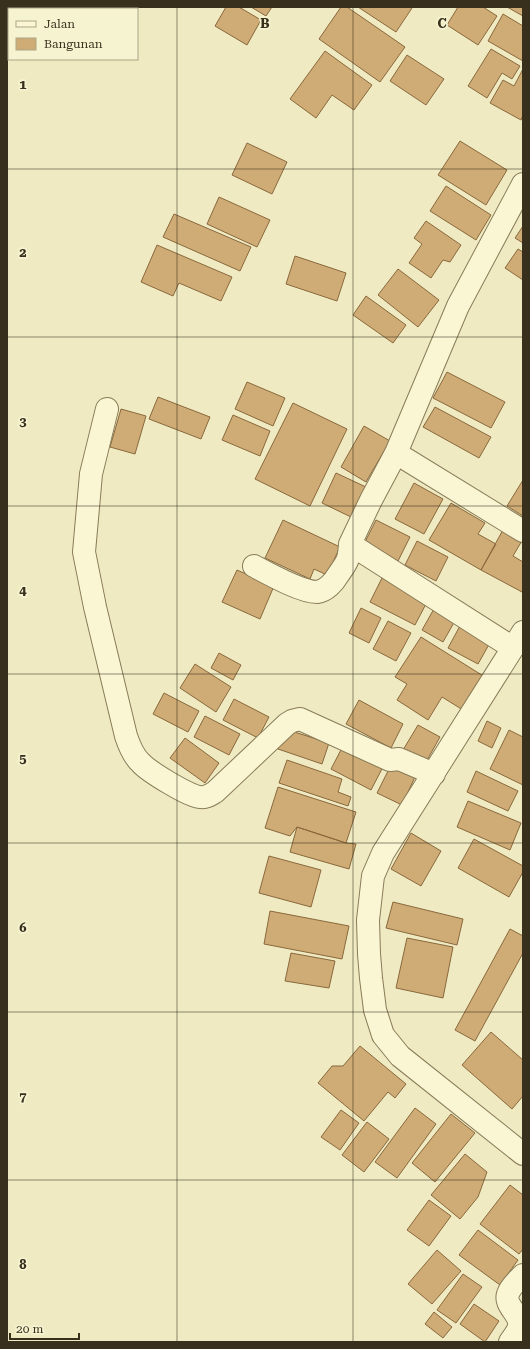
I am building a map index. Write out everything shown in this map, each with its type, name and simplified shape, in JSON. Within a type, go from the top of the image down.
[{"type":"street","points":[[254,566],[304,590],[318,592],[325,589],[335,580],[350,558],[350,544],[396,453],[458,306],[523,184]]},
{"type":"street","points":[[107,409],[91,474],[84,552],[95,607],[126,736],[133,752],[141,763],[183,792],[199,798],[205,797],[215,792],[287,724],[300,719],[390,760],[399,760],[434,774]]},
{"type":"street","points":[[396,453],[523,531]]},
{"type":"street","points":[[350,544],[518,640],[383,853],[373,876],[368,920],[369,954],[375,1010],[383,1035],[400,1056],[523,1154]]},
{"type":"street","points":[[510,1342],[520,1324],[508,1302],[507,1295],[523,1274]]},
{"type":"building","points":[[226,7],[239,7],[261,20],[247,45],[215,26]]},
{"type":"building","points":[[251,7],[272,7],[266,16]]},
{"type":"building","points":[[341,7],[347,7],[405,47],[380,82],[319,39]]},
{"type":"building","points":[[358,7],[410,7],[412,8],[396,32]]},
{"type":"building","points":[[458,7],[483,7],[497,16],[478,45],[447,25]]},
{"type":"building","points":[[507,7],[523,7],[523,16]]},
{"type":"building","points":[[503,14],[523,26],[523,61],[488,41]]},
{"type":"building","points":[[491,49],[520,66],[512,79],[502,73],[487,98],[468,86]]},
{"type":"building","points":[[325,51],[372,85],[354,110],[332,95],[316,118],[290,99]]},
{"type":"building","points":[[407,55],[444,79],[426,105],[390,81]]},
{"type":"building","points":[[523,69],[523,115],[521,120],[490,103],[503,80],[514,86]]},
{"type":"building","points":[[460,141],[507,170],[486,205],[438,175]]},
{"type":"building","points":[[247,143],[287,162],[272,194],[232,175]]},
{"type":"building","points":[[446,186],[491,215],[476,240],[430,211]]},
{"type":"building","points":[[219,197],[270,220],[257,247],[207,224]]},
{"type":"building","points":[[174,214],[251,247],[240,271],[163,237]]},
{"type":"building","points":[[426,221],[461,245],[450,262],[443,260],[431,278],[409,263],[422,244],[414,238]]},
{"type":"building","points":[[523,226],[523,243],[515,238]]},
{"type":"building","points":[[157,245],[232,277],[221,301],[179,283],[173,296],[141,282]]},
{"type":"building","points":[[518,249],[523,252],[523,280],[505,268]]},
{"type":"building","points":[[295,256],[346,273],[337,301],[286,284]]},
{"type":"building","points":[[398,269],[439,300],[418,327],[378,295]]},
{"type":"building","points":[[366,296],[406,325],[393,343],[353,315]]},
{"type":"building","points":[[447,372],[505,402],[491,428],[433,398]]},
{"type":"building","points":[[247,382],[285,398],[273,426],[235,409]]},
{"type":"building","points":[[158,397],[210,417],[201,439],[149,419]]},
{"type":"building","points":[[293,403],[347,429],[310,506],[255,479]]},
{"type":"building","points":[[435,407],[491,437],[479,458],[423,427]]},
{"type":"building","points":[[121,409],[146,416],[135,454],[110,447]]},
{"type":"building","points":[[233,415],[270,431],[260,456],[222,440]]},
{"type":"building","points":[[364,426],[390,441],[366,482],[341,467]]},
{"type":"building","points":[[336,473],[366,487],[351,517],[322,503]]},
{"type":"building","points":[[523,480],[523,516],[507,506]]},
{"type":"building","points":[[414,483],[443,499],[424,534],[395,519]]},
{"type":"building","points":[[451,503],[485,523],[478,534],[496,544],[481,570],[429,540]]},
{"type":"building","points":[[283,520],[340,547],[327,575],[314,569],[310,579],[265,558]]},
{"type":"building","points":[[376,520],[410,537],[398,561],[364,544]]},
{"type":"building","points":[[504,528],[523,539],[513,556],[523,562],[522,592],[481,570]]},
{"type":"building","points":[[417,541],[448,557],[436,581],[405,565]]},
{"type":"building","points":[[237,570],[274,586],[260,619],[222,602]]},
{"type":"building","points":[[382,578],[427,602],[415,625],[370,602]]},
{"type":"building","points":[[435,607],[456,619],[443,642],[422,630]]},
{"type":"building","points":[[361,608],[381,618],[369,643],[349,633]]},
{"type":"building","points":[[388,621],[411,633],[396,661],[373,649]]},
{"type":"building","points":[[461,624],[491,641],[478,664],[448,648]]},
{"type":"building","points":[[421,637],[485,677],[463,710],[442,697],[428,720],[397,700],[407,684],[395,677]]},
{"type":"building","points":[[219,653],[241,665],[233,680],[211,668]]},
{"type":"building","points":[[195,664],[231,687],[216,712],[180,688]]},
{"type":"building","points":[[164,693],[199,711],[188,732],[153,714]]},
{"type":"building","points":[[234,699],[269,717],[258,738],[223,720]]},
{"type":"building","points":[[359,700],[403,724],[391,748],[346,724]]},
{"type":"building","points":[[205,716],[240,734],[229,755],[194,737]]},
{"type":"building","points":[[487,721],[501,728],[492,748],[478,741]]},
{"type":"building","points":[[418,725],[440,737],[426,762],[403,750]]},
{"type":"building","points":[[285,729],[329,743],[322,764],[278,749]]},
{"type":"building","points":[[509,730],[523,737],[523,785],[490,769]]},
{"type":"building","points":[[185,738],[219,763],[205,783],[170,758]]},
{"type":"building","points":[[344,744],[384,765],[371,790],[331,769]]},
{"type":"building","points":[[287,760],[342,779],[338,792],[351,797],[348,806],[279,783]]},
{"type":"building","points":[[391,765],[415,777],[402,805],[377,793]]},
{"type":"building","points":[[476,771],[518,791],[508,811],[467,792]]},
{"type":"building","points":[[278,787],[356,812],[346,843],[297,827],[290,836],[265,828]]},
{"type":"building","points":[[468,801],[521,823],[510,850],[457,827]]},
{"type":"building","points":[[297,827],[346,843],[356,844],[349,869],[290,852]]},
{"type":"building","points":[[411,833],[441,851],[421,886],[391,869]]},
{"type":"building","points":[[474,839],[523,866],[523,872],[509,897],[458,868]]},
{"type":"building","points":[[269,856],[321,870],[311,907],[259,893]]},
{"type":"building","points":[[393,902],[463,919],[457,945],[386,928]]},
{"type":"building","points":[[270,911],[349,926],[342,959],[264,944]]},
{"type":"building","points":[[510,929],[523,936],[523,953],[475,1041],[455,1030]]},
{"type":"building","points":[[407,938],[453,947],[443,998],[396,988]]},
{"type":"building","points":[[291,953],[335,961],[329,988],[285,981]]},
{"type":"building","points":[[491,1032],[523,1060],[523,1096],[512,1109],[462,1065]]},
{"type":"building","points":[[360,1046],[406,1084],[395,1098],[388,1092],[364,1121],[318,1083],[332,1066],[343,1066]]},
{"type":"building","points":[[415,1108],[436,1124],[397,1178],[375,1162]]},
{"type":"building","points":[[341,1110],[359,1123],[340,1150],[321,1137]]},
{"type":"building","points":[[451,1114],[475,1133],[435,1182],[412,1163]]},
{"type":"building","points":[[367,1122],[389,1139],[364,1172],[342,1155]]},
{"type":"building","points":[[465,1154],[487,1172],[478,1197],[460,1219],[431,1195]]},
{"type":"building","points":[[510,1185],[523,1195],[523,1249],[519,1254],[480,1224]]},
{"type":"building","points":[[429,1200],[451,1216],[429,1246],[407,1230]]},
{"type":"building","points":[[478,1230],[518,1260],[500,1285],[459,1255]]},
{"type":"building","points":[[437,1250],[461,1271],[432,1304],[408,1284]]},
{"type":"building","points":[[463,1274],[482,1287],[456,1323],[437,1310]]},
{"type":"building","points":[[474,1304],[499,1321],[485,1342],[460,1324]]},
{"type":"building","points":[[434,1312],[452,1327],[443,1338],[425,1324]]}]
